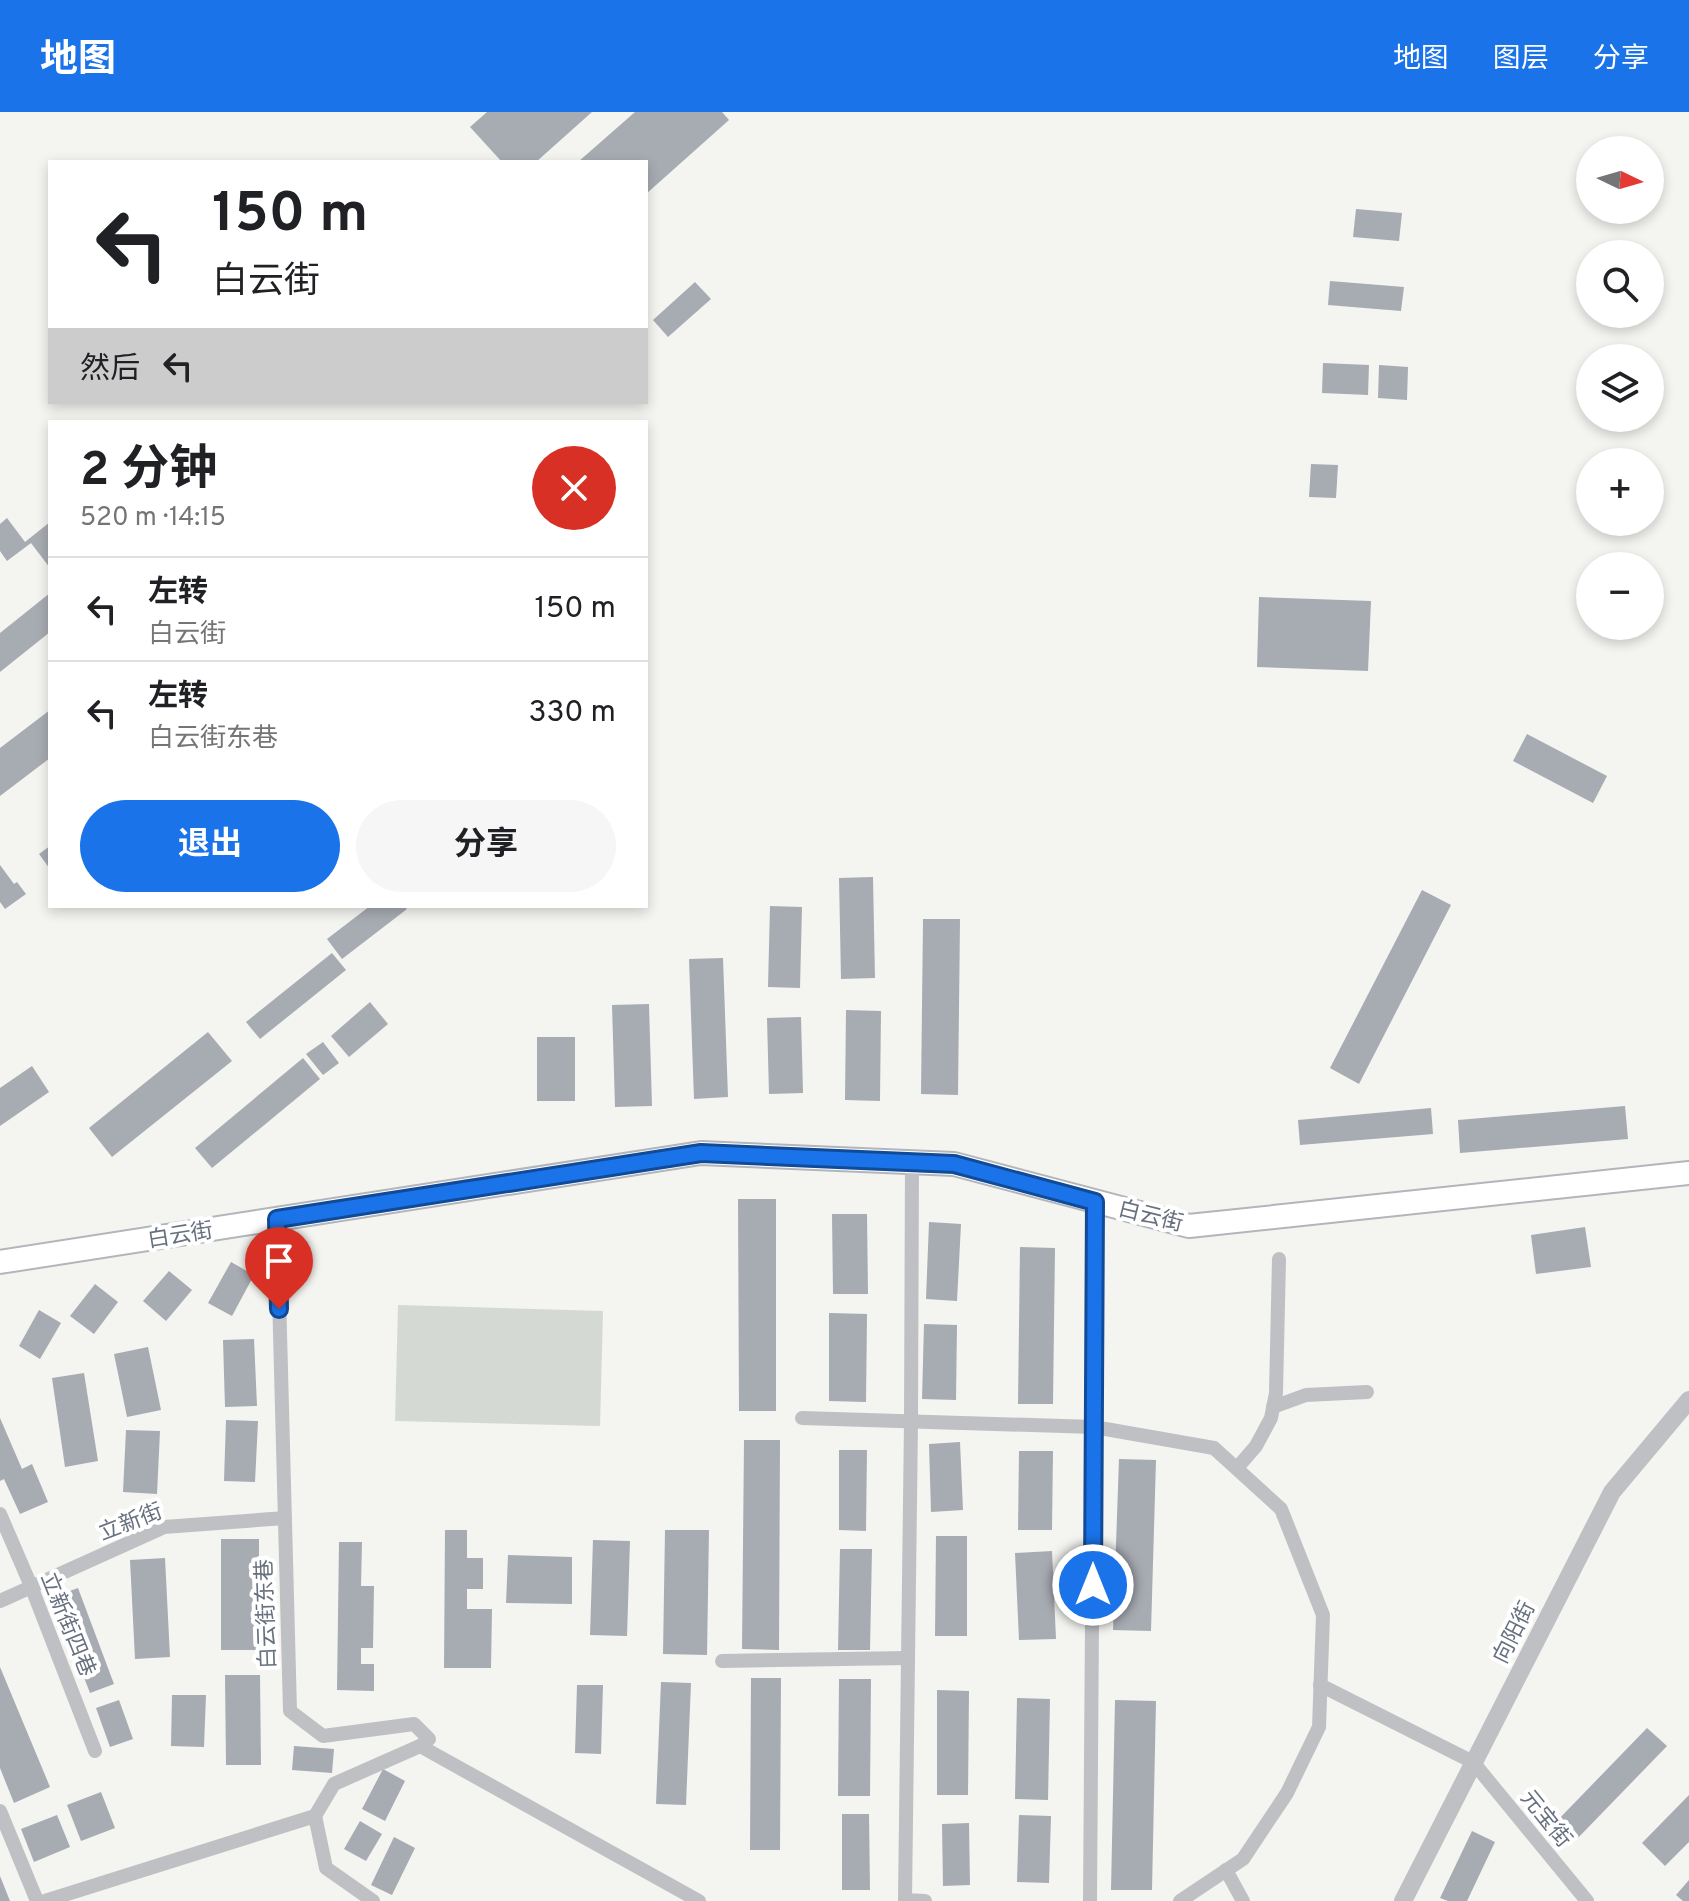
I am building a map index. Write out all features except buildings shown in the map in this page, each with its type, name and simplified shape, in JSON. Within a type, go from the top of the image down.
[{"type":"main road","name":"白云街","points":[[0,1262],[701,1153],[954,1164],[1189,1226],[1689,1173]]},
{"type":"street","points":[[912,1162],[905,1901],[925,1901]]},
{"type":"street","points":[[1090,1901],[1095,1202]]},
{"type":"street","name":"白云街东巷","points":[[277,1219],[290,1711],[323,1736],[414,1724],[429,1739],[420,1746]]},
{"type":"street","points":[[1237,1468],[1256,1446],[1271,1418],[1276,1393],[1279,1259]]},
{"type":"street","points":[[1273,1407],[1306,1395],[1367,1392]]},
{"type":"street","name":"向阳街","points":[[1403,1901],[1612,1492],[1689,1400]]},
{"type":"street","points":[[802,1418],[1094,1427],[1214,1448],[1281,1509],[1323,1615],[1319,1727],[1287,1793],[1243,1859],[1180,1901]]},
{"type":"street","name":"立新街四巷","points":[[0,1514],[95,1751]]},
{"type":"street","name":"立新街","points":[[0,1601],[164,1527],[285,1518]]},
{"type":"street","points":[[722,1661],[908,1658]]},
{"type":"street","points":[[1320,1685],[1473,1762]]},
{"type":"street","points":[[45,1901],[315,1816],[334,1784],[420,1746],[699,1901]]},
{"type":"street","name":"元宝街","points":[[1473,1762],[1587,1901]]},
{"type":"street","points":[[315,1816],[326,1868],[373,1901]]},
{"type":"street","points":[[1,1819],[37,1901]]},
{"type":"street","points":[[1226,1870],[1243,1901]]},
{"type":"shaded area","points":[[398,1305],[603,1311],[600,1426],[395,1421]]},
{"type":"route","points":[[279,1309],[277,1219],[701,1153],[954,1164],[1095,1202],[1093,1585]]}]
